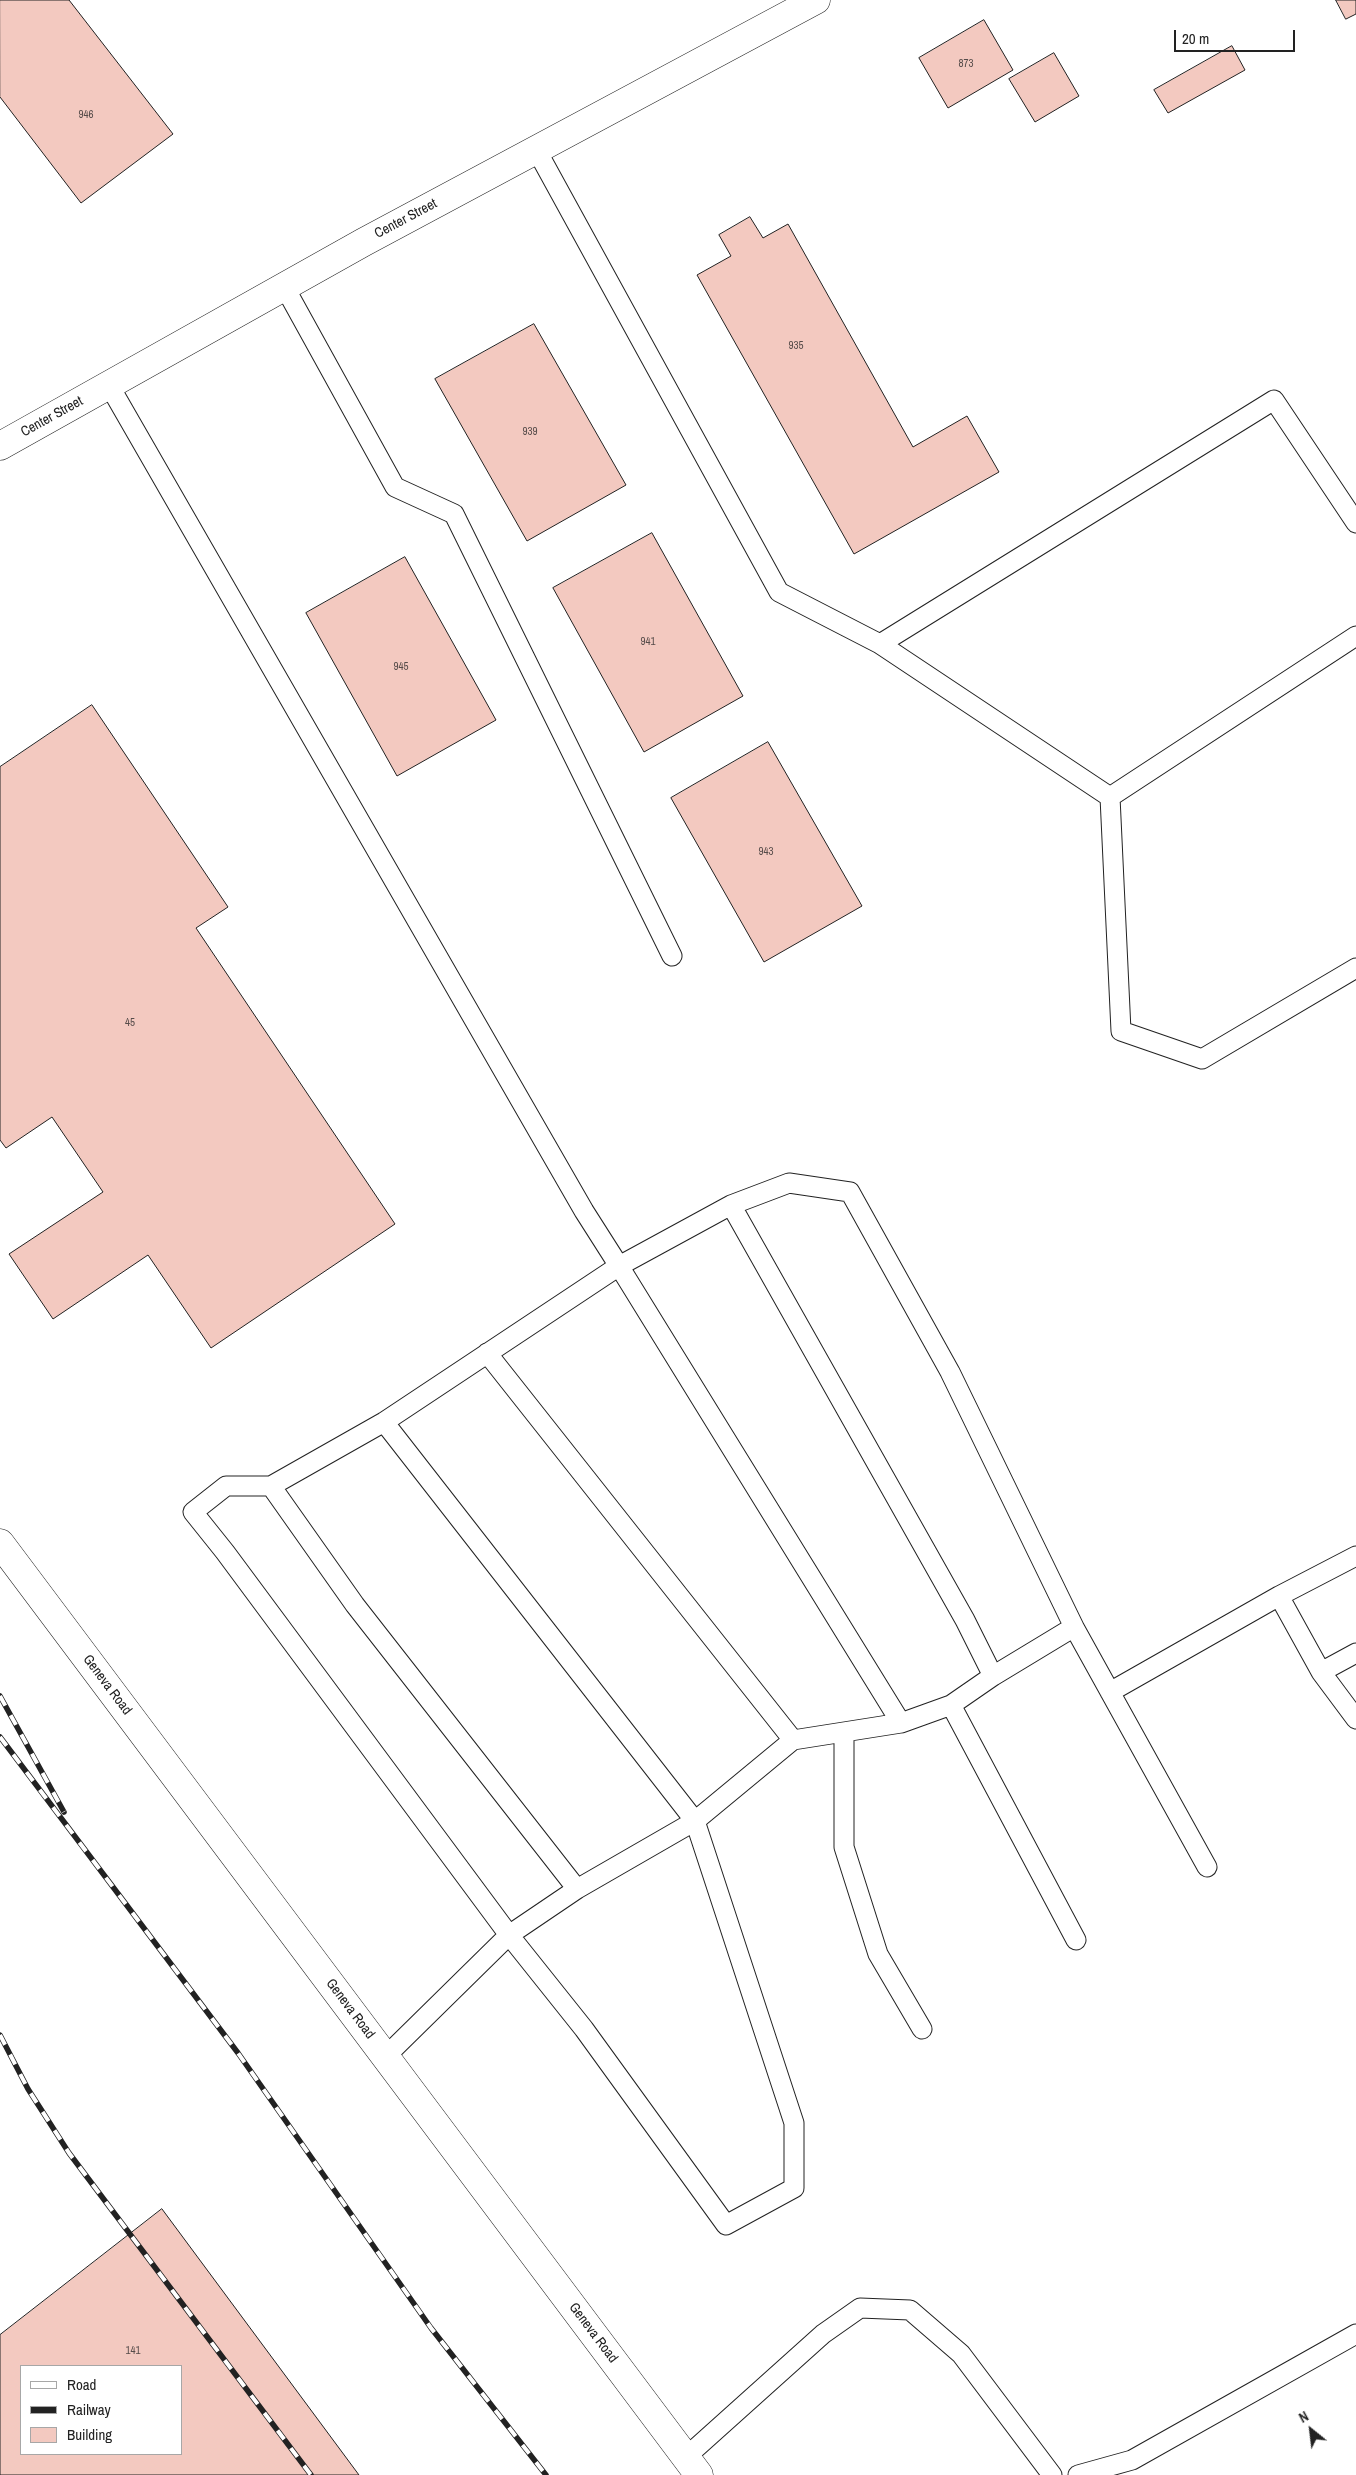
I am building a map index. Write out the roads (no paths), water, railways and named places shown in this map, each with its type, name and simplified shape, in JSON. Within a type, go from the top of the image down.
[{"type":"main road","name":"Center Street","points":[[0,446],[284,286],[816,0]]},
{"type":"main road","name":"Geneva Road","points":[[0,1543],[692,2466]]},
{"type":"lane","points":[[536,150],[778,592],[880,644],[1110,797]]},
{"type":"lane","points":[[284,286],[395,487],[454,514],[672,956]]},
{"type":"lane","points":[[109,385],[579,1203],[902,1723]]},
{"type":"lane","points":[[880,644],[1274,400],[1356,523]]},
{"type":"lane","points":[[1110,797],[1356,636]]},
{"type":"lane","points":[[1110,797],[1121,1031],[1202,1059],[1356,968]]},
{"type":"lane","points":[[384,1422],[695,1822],[794,2123],[794,2188],[726,2225],[584,2029],[509,1935],[194,1512],[226,1486],[271,1486],[384,1422],[619,1266],[731,1205],[789,1183],[850,1192],[950,1372],[1074,1627],[1207,1867]]},
{"type":"lane","points":[[731,1205],[965,1620],[993,1676]]},
{"type":"lane","points":[[487,1353],[793,1740]]},
{"type":"lane","points":[[271,1486],[355,1605],[577,1889]]},
{"type":"lane","points":[[1110,1692],[1279,1596],[1356,1556]]},
{"type":"lane","points":[[1279,1596],[1321,1672],[1356,1719]]},
{"type":"lane","points":[[386,2057],[509,1935],[577,1889],[695,1822],[793,1740],[844,1734],[902,1723],[950,1705],[993,1676],[1074,1627]]},
{"type":"lane","points":[[1321,1672],[1356,1653]]},
{"type":"lane","points":[[950,1705],[1076,1940]]},
{"type":"lane","points":[[844,1734],[844,1847],[878,1954],[922,2029]]},
{"type":"lane","points":[[692,2466],[823,2334],[860,2308],[910,2310],[961,2354],[1052,2475]]},
{"type":"lane","points":[[1078,2475],[1132,2460],[1356,2334]]},
{"type":"railway","points":[[0,1696],[64,1812]]},
{"type":"railway","points":[[0,1737],[238,2053],[431,2328],[546,2475]]},
{"type":"railway","points":[[0,2035],[28,2089],[69,2153],[311,2475]]}]
